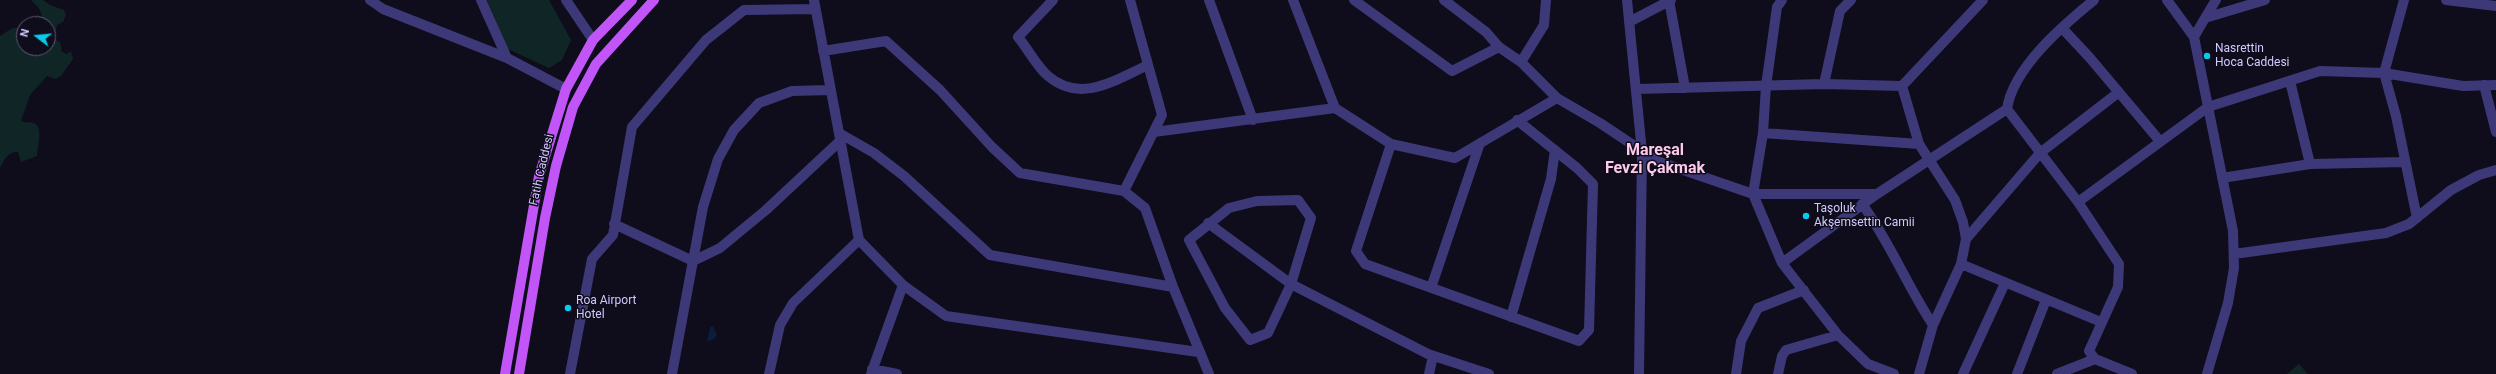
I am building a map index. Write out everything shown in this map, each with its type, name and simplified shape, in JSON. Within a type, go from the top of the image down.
[{"type":"main road","name":"Fatih Caddesi","points":[[505,374],[539,176],[566,89],[593,40],[632,0]]},
{"type":"main road","name":"Fatih Caddesi","points":[[519,374],[545,218],[556,166],[571,114],[596,64],[654,0]]},
{"type":"street","points":[[370,0],[383,9],[507,58],[566,89]]},
{"type":"street","points":[[481,0],[507,58]]},
{"type":"street","points":[[566,0],[593,40]]},
{"type":"street","points":[[1053,0],[1018,37],[1048,76],[1068,89],[1085,91],[1148,65]]},
{"type":"street","points":[[1124,191],[1162,115],[1130,0]]},
{"type":"street","points":[[1209,0],[1253,120]]},
{"type":"street","points":[[1293,0],[1335,108],[1391,144],[1456,158],[1517,120],[1557,98]]},
{"type":"street","points":[[1354,0],[1452,71],[1499,47]]},
{"type":"street","points":[[1444,0],[1486,32],[1499,47],[1520,62],[1557,98],[1618,134],[1657,161],[1753,194],[1877,194]]},
{"type":"street","points":[[1520,62],[1544,25],[1546,0]]},
{"type":"street","points":[[1627,0],[1637,89],[1642,152],[1638,374]]},
{"type":"street","points":[[1629,22],[1670,0],[1685,88]]},
{"type":"street","points":[[1782,0],[1777,7],[1766,86],[1763,133],[1753,194],[1782,263],[1838,335],[1868,364],[1894,374]]},
{"type":"street","points":[[1824,84],[1840,11],[1851,0]]},
{"type":"street","points":[[1637,89],[1824,84],[1902,86],[1983,0]]},
{"type":"street","points":[[2094,0],[2019,74],[2009,95],[2007,109],[2078,202],[2119,264],[2118,286],[2089,350],[2095,358],[2132,374]]},
{"type":"street","points":[[2168,0],[2194,37],[2233,231],[2234,268],[2228,303],[2207,374]]},
{"type":"street","points":[[2194,37],[2216,0]]},
{"type":"street","points":[[2404,0],[2384,73],[2417,218]]},
{"type":"street","points":[[2446,0],[2496,6]]},
{"type":"street","points":[[2205,18],[2262,1]]},
{"type":"street","points":[[570,374],[592,259],[612,235],[632,127],[706,40],[744,10],[814,5],[859,240],[903,285],[946,316],[1198,352]]},
{"type":"street","points":[[2063,29],[2160,140]]},
{"type":"street","points":[[823,51],[886,41],[940,90],[992,147],[1020,173],[1124,191],[1145,208],[1198,352],[1209,374]]},
{"type":"street","points":[[2078,202],[2208,106],[2320,71],[2384,73],[2463,86],[2496,85]]},
{"type":"street","points":[[2290,81],[2310,164]]},
{"type":"street","points":[[2484,85],[2496,132]]},
{"type":"street","points":[[1902,86],[1919,144],[1955,200],[1963,222],[1966,239],[1961,264],[1933,325],[1919,374]]},
{"type":"street","points":[[672,374],[703,207],[718,159],[734,130],[759,103],[792,91],[831,90]]},
{"type":"street","points":[[1966,239],[2040,153],[2119,92]]},
{"type":"street","points":[[1154,132],[1335,108]]},
{"type":"street","points":[[1782,263],[1862,204],[1929,158],[2007,109]]},
{"type":"street","points":[[1391,144],[1356,251],[1365,264],[1579,341],[1589,330],[1593,184],[1577,168],[1517,120]]},
{"type":"street","points":[[1763,133],[1919,144]]},
{"type":"street","points":[[693,261],[720,248],[766,210],[840,137]]},
{"type":"street","points":[[840,137],[874,153],[904,176],[990,255],[1173,287]]},
{"type":"street","points":[[1431,288],[1480,143]]},
{"type":"street","points":[[1511,317],[1551,179],[1555,150]]},
{"type":"street","points":[[2222,178],[2310,164],[2405,162]]},
{"type":"street","points":[[2234,254],[2386,233],[2410,224],[2451,190],[2479,175],[2496,170]]},
{"type":"street","points":[[1298,200],[1311,218],[1291,284],[1268,333],[1250,340],[1225,308],[1189,240],[1208,224],[1229,208],[1257,201],[1298,200]]},
{"type":"street","points":[[1862,204],[1878,225],[1912,293],[1933,325]]},
{"type":"street","points":[[614,224],[693,261]]},
{"type":"street","points":[[1208,224],[1291,284],[1432,356],[1489,374]]},
{"type":"street","points":[[769,374],[780,325],[792,303],[859,240]]},
{"type":"street","points":[[1961,264],[2101,322]]},
{"type":"street","points":[[1963,374],[2005,283]]},
{"type":"street","points":[[897,374],[871,372],[903,285]]},
{"type":"street","points":[[1736,374],[1741,341],[1758,308],[1804,290]]},
{"type":"street","points":[[2016,374],[2046,300]]},
{"type":"street","points":[[1778,374],[1782,356],[1786,350],[1838,335]]},
{"type":"street","points":[[1429,374],[1432,356]]},
{"type":"street","points":[[2057,374],[2095,358]]},
{"type":"street","points":[[1864,374],[1868,364]]},
{"type":"green space","points":[[31,0],[43,0],[50,5],[64,10],[66,15],[63,22],[57,25],[56,30],[56,16],[42,16],[39,8]]},
{"type":"green space","points":[[487,0],[549,0],[571,40],[562,60],[549,68],[508,49]]},
{"type":"green space","points":[[16,28],[16,56],[56,56],[56,40],[60,42],[62,52],[67,54],[71,51],[73,59],[61,76],[56,79],[47,76],[30,95],[21,121],[34,123],[39,129],[37,156],[21,162],[18,152],[14,152],[6,157],[0,168],[0,36],[11,29]]},
{"type":"green space","points":[[2299,364],[2308,374],[2287,374]]},
{"type":"water","points":[[713,326],[717,335],[714,339],[707,342],[710,327]]},
{"type":"place","name":"Nasrettin Hoca Caddesi","points":[[2207,56]]},
{"type":"place","name":"Taşoluk Akşemsettin Camii","points":[[1806,216]]},
{"type":"place","name":"Roa Airport Hotel","points":[[568,308]]},
{"type":"district","name":"Mareşal Fevzi Çakmak","points":[[1655,160]]}]
